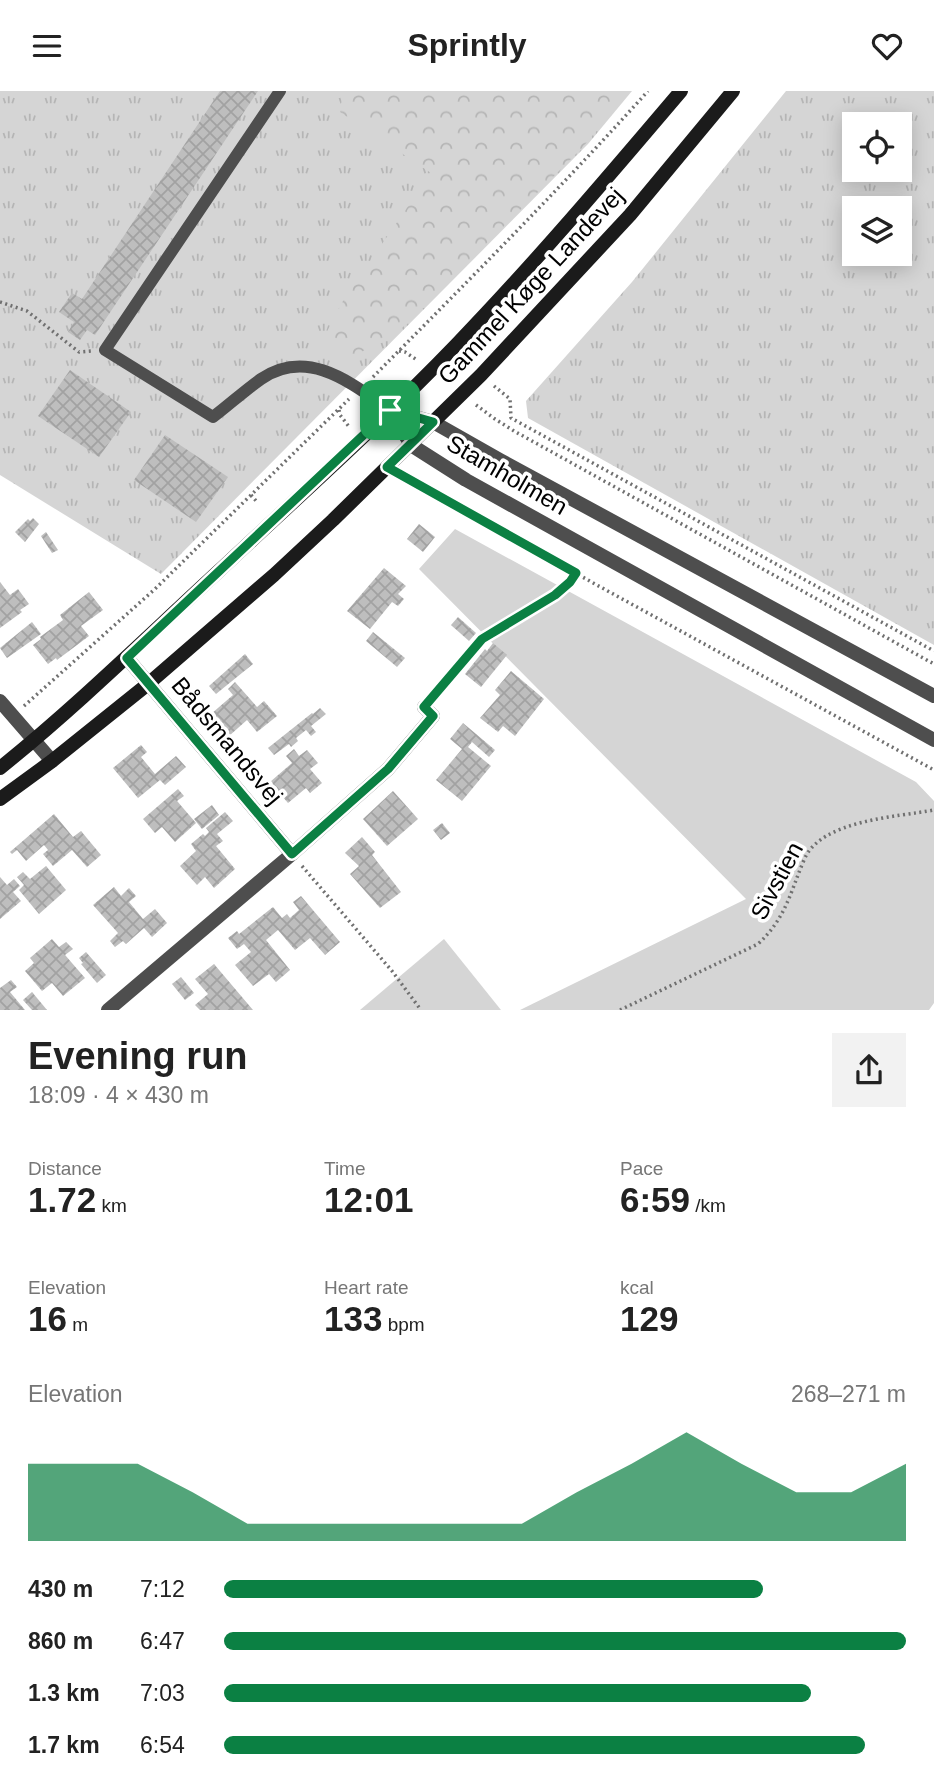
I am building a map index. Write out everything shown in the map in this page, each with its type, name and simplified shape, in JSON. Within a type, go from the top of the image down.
[{"type":"main road","name":"Gammel Køge Landevej","points":[[0,768],[127,658],[466,335],[606,181],[681,91]]},
{"type":"main road","name":"Gammel Køge Landevej","points":[[0,799],[148,684],[274,575],[411,445],[481,375],[630,215],[733,91]]},
{"type":"street","name":"Stamholmen","points":[[390,410],[433,422],[934,696]]},
{"type":"street","name":"Stamholmen","points":[[390,410],[411,445],[496,498],[934,740]]},
{"type":"street","name":"Bådsmandsvej","points":[[127,658],[292,854]]},
{"type":"street","points":[[0,701],[52,761]]},
{"type":"street","points":[[108,1010],[388,769],[433,716],[424,707]]},
{"type":"lane","points":[[279,91],[105,351],[214,417],[263,378],[278,370],[296,366],[317,367],[348,381],[390,410]]},
{"type":"path","points":[[14,717],[155,589],[506,244],[648,91]]},
{"type":"path","points":[[0,302],[27,311],[79,352],[105,351]]},
{"type":"path","points":[[481,375],[510,399],[511,418],[934,650]]},
{"type":"path","points":[[462,394],[514,431],[934,664]]},
{"type":"path","points":[[387,467],[934,770]]},
{"type":"path","points":[[251,495],[257,502]]},
{"type":"path","points":[[424,707],[482,639],[555,595],[576,573]]},
{"type":"path","name":"Sivstien","points":[[620,1010],[758,944],[771,932],[785,910],[805,856],[820,839],[853,824],[934,810]]},
{"type":"path","points":[[292,854],[392,971],[421,1010]]},
{"type":"green space","points":[[0,91],[632,91],[588,144],[161,574],[0,475]]},
{"type":"green space","points":[[343,91],[630,91],[582,148],[397,333],[346,360],[322,341],[344,299],[431,173],[340,112]]},
{"type":"green space","points":[[786,91],[934,91],[934,645],[528,418],[526,401],[632,282]]},
{"type":"green space","points":[[455,529],[916,782],[934,801],[934,1003],[929,1010],[520,1010],[746,899],[419,569]]},
{"type":"green space","points":[[444,939],[501,1010],[360,1010]]},
{"type":"building","points":[[220,91],[258,91],[95,335],[87,330],[80,340],[68,332],[74,322],[59,312],[72,293],[82,299]]},
{"type":"building","points":[[70,370],[131,412],[99,457],[38,416]]},
{"type":"building","points":[[165,435],[228,477],[196,522],[134,480]]},
{"type":"building","points":[[33,518],[39,524],[25,542],[15,532],[28,519],[30,521]]},
{"type":"building","points":[[419,524],[435,537],[423,552],[407,539]]},
{"type":"building","points":[[46,532],[58,550],[52,553],[41,536]]},
{"type":"building","points":[[384,568],[406,586],[398,594],[404,599],[398,606],[392,602],[370,629],[347,611]]},
{"type":"building","points":[[0,582],[10,595],[18,589],[29,604],[0,628]]},
{"type":"building","points":[[89,592],[103,610],[81,626],[89,636],[48,664],[33,645],[63,620],[60,615]]},
{"type":"building","points":[[458,617],[476,633],[469,641],[451,625]]},
{"type":"building","points":[[32,622],[41,634],[7,658],[0,648]]},
{"type":"building","points":[[373,632],[405,658],[397,667],[366,641]]},
{"type":"building","points":[[493,643],[507,655],[481,687],[465,674]]},
{"type":"building","points":[[245,654],[253,664],[216,694],[209,686]]},
{"type":"building","points":[[511,671],[544,699],[515,736],[503,726],[498,732],[480,718],[500,695],[495,690]]},
{"type":"building","points":[[235,682],[257,707],[264,701],[277,716],[257,732],[247,720],[229,736],[211,714],[233,695],[228,689]]},
{"type":"building","points":[[320,708],[326,714],[311,726],[316,732],[311,736],[306,730],[296,738],[298,741],[291,747],[289,744],[274,755],[268,748]]},
{"type":"building","points":[[463,723],[495,750],[489,757],[472,742],[468,747],[491,766],[462,801],[436,780],[462,749],[450,739]]},
{"type":"building","points":[[141,745],[147,752],[141,757],[155,774],[176,756],[186,767],[165,785],[160,780],[138,798],[113,768]]},
{"type":"building","points":[[294,749],[299,756],[307,750],[318,763],[310,769],[322,783],[310,793],[306,788],[288,803],[270,782],[292,763],[286,756]]},
{"type":"building","points":[[178,789],[184,796],[177,801],[196,823],[175,842],[162,827],[155,833],[143,819]]},
{"type":"building","points":[[393,791],[418,819],[387,846],[363,819]]},
{"type":"building","points":[[212,805],[219,815],[202,829],[194,819]]},
{"type":"building","points":[[225,812],[233,821],[217,834],[223,841],[216,846],[235,869],[214,888],[205,877],[197,885],[180,866],[196,851],[191,844],[203,834],[205,836],[209,832],[206,828]]},
{"type":"building","points":[[54,814],[73,837],[81,831],[101,855],[87,867],[72,850],[53,866],[43,854],[48,850],[44,845],[26,861],[17,850],[12,854],[10,852]]},
{"type":"building","points":[[442,823],[450,833],[441,840],[433,830]]},
{"type":"building","points":[[362,837],[375,852],[372,855],[401,892],[380,908],[350,874],[359,866],[345,853]]},
{"type":"building","points":[[46,866],[66,890],[39,914],[19,890],[24,885],[17,877],[23,872],[30,879]]},
{"type":"building","points":[[0,877],[7,885],[14,879],[20,886],[13,892],[21,901],[0,919]]},
{"type":"building","points":[[114,887],[121,896],[129,888],[136,896],[129,902],[143,919],[155,909],[167,923],[152,937],[144,928],[126,944],[123,941],[115,947],[110,941],[118,933],[93,905]]},
{"type":"building","points":[[301,896],[340,942],[325,955],[310,938],[295,950],[278,930],[266,940],[290,970],[276,982],[269,974],[253,986],[235,965],[251,952],[244,944],[237,949],[228,938],[237,931],[239,934],[273,907],[282,918],[287,914],[290,918],[299,910],[293,902]]},
{"type":"building","points":[[52,939],[59,947],[66,942],[73,949],[65,955],[85,978],[63,996],[52,983],[42,991],[25,971],[34,963],[30,958]]},
{"type":"building","points":[[86,952],[106,975],[97,983],[81,964],[83,963],[79,958]]},
{"type":"building","points":[[214,964],[253,1010],[200,1010],[195,1005],[208,994],[195,979]]},
{"type":"building","points":[[181,977],[194,993],[185,1000],[172,984]]},
{"type":"building","points":[[11,980],[17,987],[10,992],[25,1010],[0,1010],[0,988]]},
{"type":"building","points":[[32,992],[47,1010],[32,1010],[23,1000]]},
{"type":"route","points":[[390,410],[433,422],[387,467],[576,573],[555,595],[482,639],[424,707],[433,716],[388,769],[292,854],[127,658],[390,410]]}]
